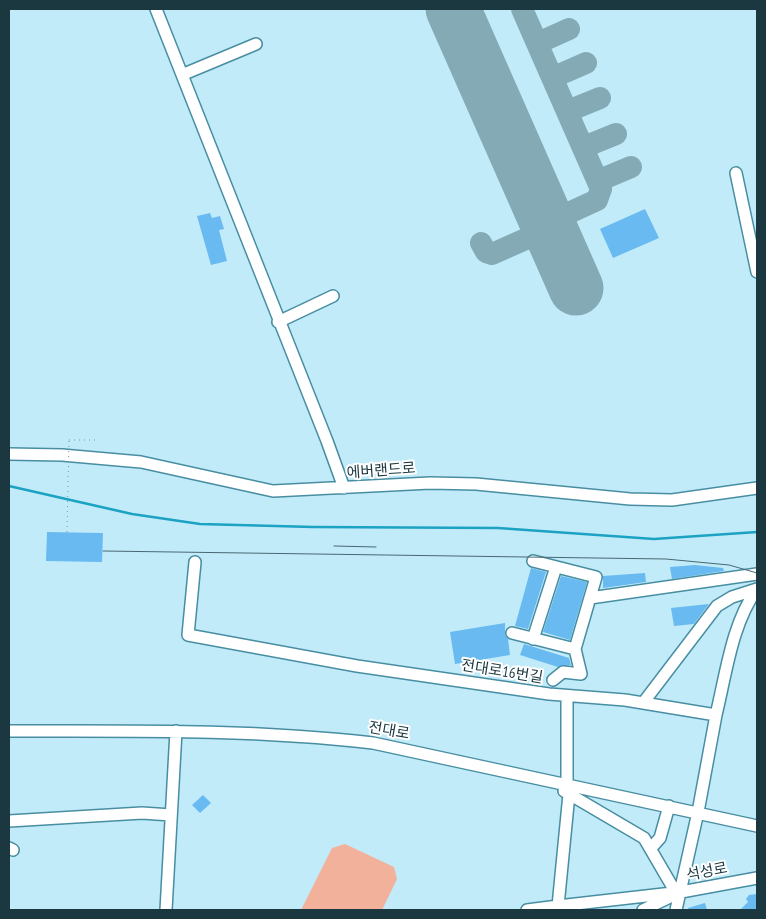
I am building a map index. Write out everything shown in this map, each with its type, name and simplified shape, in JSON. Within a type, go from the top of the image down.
[{"type":"street","points":[[156,9],[184,74],[278,322],[327,441],[344,488]]},
{"type":"street","points":[[184,74],[256,44]]},
{"type":"street","points":[[736,173],[757,272]]},
{"type":"street","points":[[278,322],[333,296]]},
{"type":"street","name":"에버랜드로","points":[[9,454],[62,455],[141,462],[273,491],[344,488],[397,483],[476,484],[630,499],[672,500],[757,488]]},
{"type":"street","points":[[533,561],[596,577],[575,649],[581,674],[562,672],[552,680]]},
{"type":"street","name":"전대로16번길","points":[[195,562],[188,635],[357,666],[567,696],[643,703],[716,715]]},
{"type":"street","points":[[533,639],[556,567]]},
{"type":"street","points":[[590,598],[757,574]]},
{"type":"street","points":[[643,703],[717,606],[732,597],[757,589]]},
{"type":"street","points":[[680,892],[698,812],[716,715],[738,630],[749,600],[757,589]]},
{"type":"street","points":[[512,633],[575,649]]},
{"type":"street","points":[[558,906],[568,789],[567,696]]},
{"type":"street","name":"전대로","points":[[9,731],[176,731],[324,738],[373,743],[533,776],[568,789],[669,806],[757,826]]},
{"type":"street","points":[[166,910],[176,731]]},
{"type":"street","points":[[568,789],[644,838],[672,886],[680,892]]},
{"type":"street","points":[[651,848],[660,838],[669,806]]},
{"type":"street","points":[[9,821],[142,813],[171,815]]},
{"type":"street","name":"석성로","points":[[676,910],[680,892],[757,878]]},
{"type":"street","points":[[527,910],[680,892]]},
{"type":"street","points":[[642,910],[680,892]]},
{"type":"path","points":[[67,532],[69,440],[98,440]]},
{"type":"shaded area","points":[[345,844],[394,867],[397,879],[382,910],[301,910],[332,848]]},
{"type":"building","points":[[645,209],[659,238],[613,258],[600,229]]},
{"type":"building","points":[[210,213],[212,218],[220,216],[224,229],[219,230],[227,261],[211,265],[197,216]]},
{"type":"building","points":[[47,532],[103,533],[102,562],[46,561]]},
{"type":"building","points":[[695,565],[723,568],[724,571],[672,579],[670,567]]},
{"type":"building","points":[[531,568],[546,572],[528,629],[515,626]]},
{"type":"building","points":[[645,573],[646,582],[603,588],[603,576]]},
{"type":"building","points":[[561,576],[587,582],[570,640],[543,632]]},
{"type":"building","points":[[709,604],[694,624],[674,626],[671,608]]},
{"type":"building","points":[[505,623],[505,635],[508,639],[510,655],[455,664],[450,632]]},
{"type":"building","points":[[524,644],[569,658],[571,665],[558,667],[520,655]]},
{"type":"building","points":[[203,795],[211,803],[200,813],[192,805]]},
{"type":"building","points":[[757,894],[757,910],[740,910],[748,902],[746,899],[749,895]]},
{"type":"building","points":[[705,903],[707,910],[688,910],[688,908]]},
{"type":"waterway","points":[[9,486],[132,514],[200,524],[498,528],[654,539],[757,532]]},
{"type":"taxiway","points":[[522,9],[601,189],[597,200],[560,217]]},
{"type":"taxiway","points":[[538,43],[569,29]]},
{"type":"taxiway","points":[[554,77],[586,63]]},
{"type":"taxiway","points":[[568,111],[600,98]]},
{"type":"taxiway","points":[[584,147],[616,134]]},
{"type":"taxiway","points":[[600,180],[631,167]]},
{"type":"taxiway","points":[[481,243],[486,252],[492,254],[537,234]]},
{"type":"runway","points":[[453,9],[576,288]]},
{"type":"tram line","points":[[334,546],[376,547]]},
{"type":"tram line","points":[[103,551],[666,559],[729,565],[757,573]]}]
